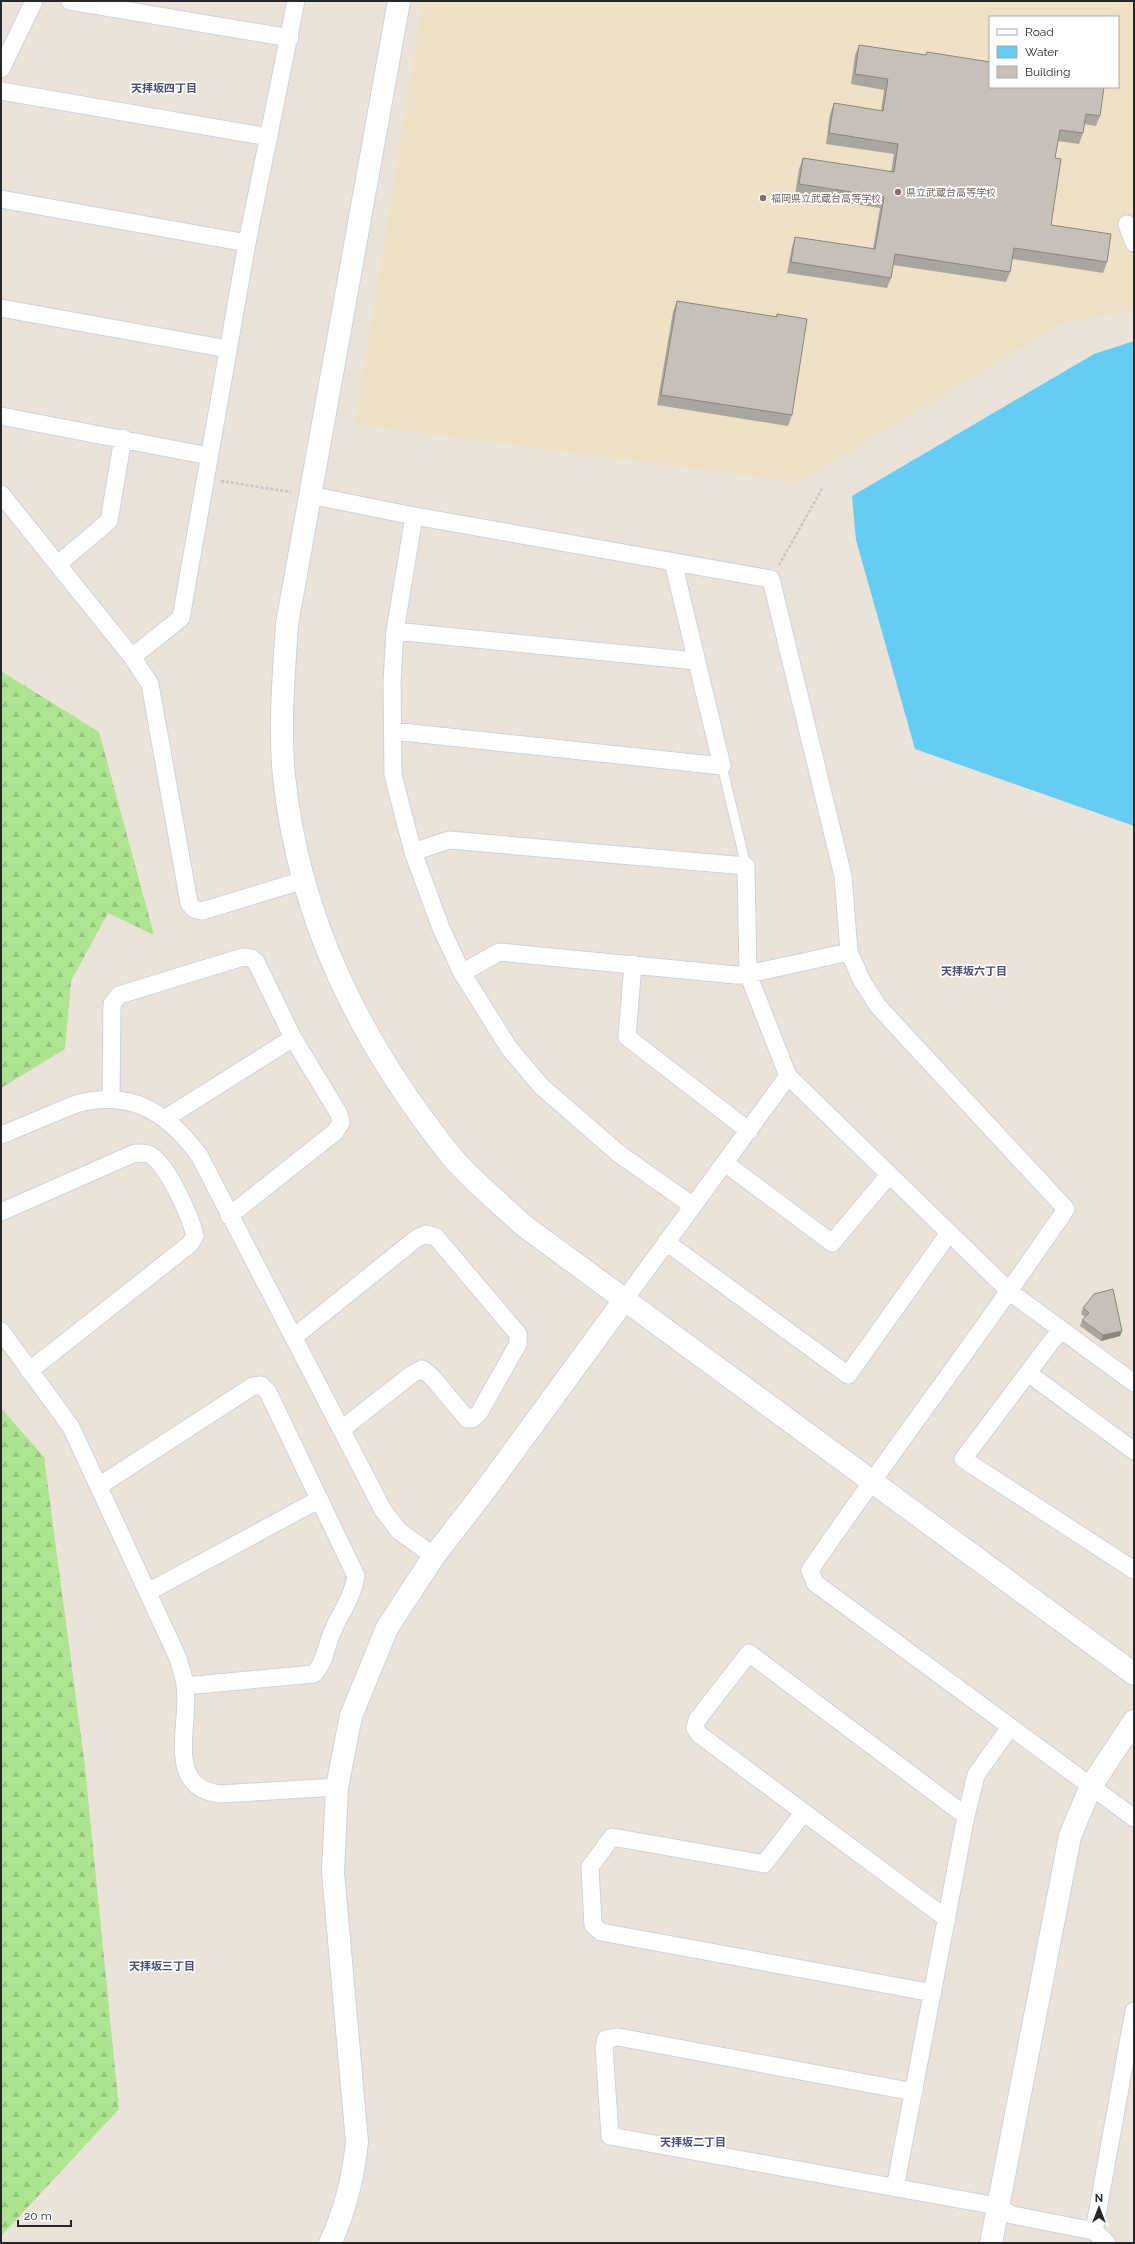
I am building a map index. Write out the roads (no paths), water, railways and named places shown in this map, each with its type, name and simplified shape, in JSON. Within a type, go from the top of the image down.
[{"type":"street","points":[[1,69],[34,1]]},
{"type":"street","points":[[70,1],[290,38]]},
{"type":"street","points":[[132,657],[181,618],[204,478],[247,243],[290,38],[296,1]]},
{"type":"street","points":[[399,1],[287,624],[282,724],[284,776],[304,880],[322,938],[347,996],[383,1063],[453,1158],[523,1225],[625,1298],[1134,1674]]},
{"type":"street","points":[[1,91],[269,137]]},
{"type":"street","points":[[1,199],[247,243]]},
{"type":"street","points":[[1127,224],[1134,243]]},
{"type":"street","points":[[1,308],[228,349]]},
{"type":"street","points":[[1,416],[123,438],[209,456]]},
{"type":"street","points":[[58,564],[109,521],[123,438]]},
{"type":"street","points":[[1,494],[132,657],[150,684],[189,903],[194,909],[202,911],[304,880]]},
{"type":"street","points":[[310,495],[414,516],[771,579],[843,876],[849,952],[862,981],[878,1006],[1066,1209],[1010,1292],[872,1480],[810,1570],[815,1582],[1134,1818]]},
{"type":"street","points":[[414,516],[395,632],[392,681],[393,775],[413,852],[441,928],[462,972],[508,1048],[541,1086],[618,1153],[693,1206]]},
{"type":"street","points":[[393,731],[722,766],[673,562]]},
{"type":"street","points":[[395,632],[696,661]]},
{"type":"street","points":[[413,852],[449,840],[746,866],[748,974],[788,1076],[1010,1292],[1134,1383]]},
{"type":"street","points":[[462,972],[499,952],[736,975],[748,974],[849,952]]},
{"type":"street","points":[[111,1099],[112,1004],[120,995],[244,957],[251,958],[256,962],[293,1038],[339,1114],[341,1123],[335,1132],[229,1216]]},
{"type":"street","points":[[633,964],[627,1037],[749,1131]]},
{"type":"street","points":[[166,1118],[293,1038]]},
{"type":"street","points":[[330,2243],[342,2217],[354,2175],[357,2142],[334,1872],[337,1787],[351,1716],[387,1628],[434,1556],[490,1483],[788,1076]]},
{"type":"street","points":[[1,1135],[79,1103],[111,1099],[139,1104],[166,1118],[184,1134],[199,1155],[229,1216],[294,1337],[382,1510],[399,1531],[434,1556]]},
{"type":"street","points":[[1,1212],[135,1153],[148,1154],[164,1168],[193,1226],[195,1236],[190,1244],[29,1371]]},
{"type":"street","points":[[725,1164],[832,1243],[889,1175]]},
{"type":"street","points":[[666,1242],[848,1375],[949,1233]]},
{"type":"street","points":[[294,1337],[417,1238],[426,1234],[436,1237],[518,1334],[518,1344],[479,1413],[472,1419],[467,1419],[431,1376],[422,1369],[412,1374],[342,1430]]},
{"type":"street","points":[[1060,1329],[963,1459],[1134,1570]]},
{"type":"street","points":[[1,1331],[71,1427],[178,1658],[185,1686],[184,1762],[190,1777],[197,1787],[207,1792],[221,1794],[337,1787]]},
{"type":"street","points":[[1028,1373],[1134,1451]]},
{"type":"street","points":[[99,1486],[253,1386],[262,1385],[268,1392],[318,1500],[356,1576],[354,1590],[333,1629],[321,1666],[314,1674],[185,1686]]},
{"type":"street","points":[[148,1592],[318,1500]]},
{"type":"street","points":[[947,1919],[700,1735],[695,1728],[697,1720],[749,1652],[966,1816]]},
{"type":"street","points":[[991,2243],[1070,1836],[1091,1786],[1134,1721]]},
{"type":"street","points":[[895,2188],[966,1816],[976,1775],[1010,1727]]},
{"type":"street","points":[[804,1812],[764,1864],[612,1837],[590,1867],[593,1925],[601,1932],[933,1993]]},
{"type":"street","points":[[1094,2231],[1134,2011]]},
{"type":"street","points":[[914,2092],[618,2037],[606,2039],[604,2047],[610,2136],[997,2206],[1012,2215],[1094,2231],[1107,2243]]},
{"type":"lane","points":[[722,766],[746,866]]},
{"type":"water","points":[[1134,341],[1134,826],[915,749],[856,540],[852,496],[1094,354]]},
{"type":"place","name":"県立武蔵台高等学校","points":[[898,192]]},
{"type":"place","name":"福岡県立武蔵台高等学校","points":[[763,198]]},
{"type":"district","name":"天拝坂四丁目","points":[[164,88]]},
{"type":"district","name":"天拝坂六丁目","points":[[974,971]]},
{"type":"district","name":"天拝坂三丁目","points":[[162,1966]]},
{"type":"district","name":"天拝坂二丁目","points":[[693,2142]]}]
